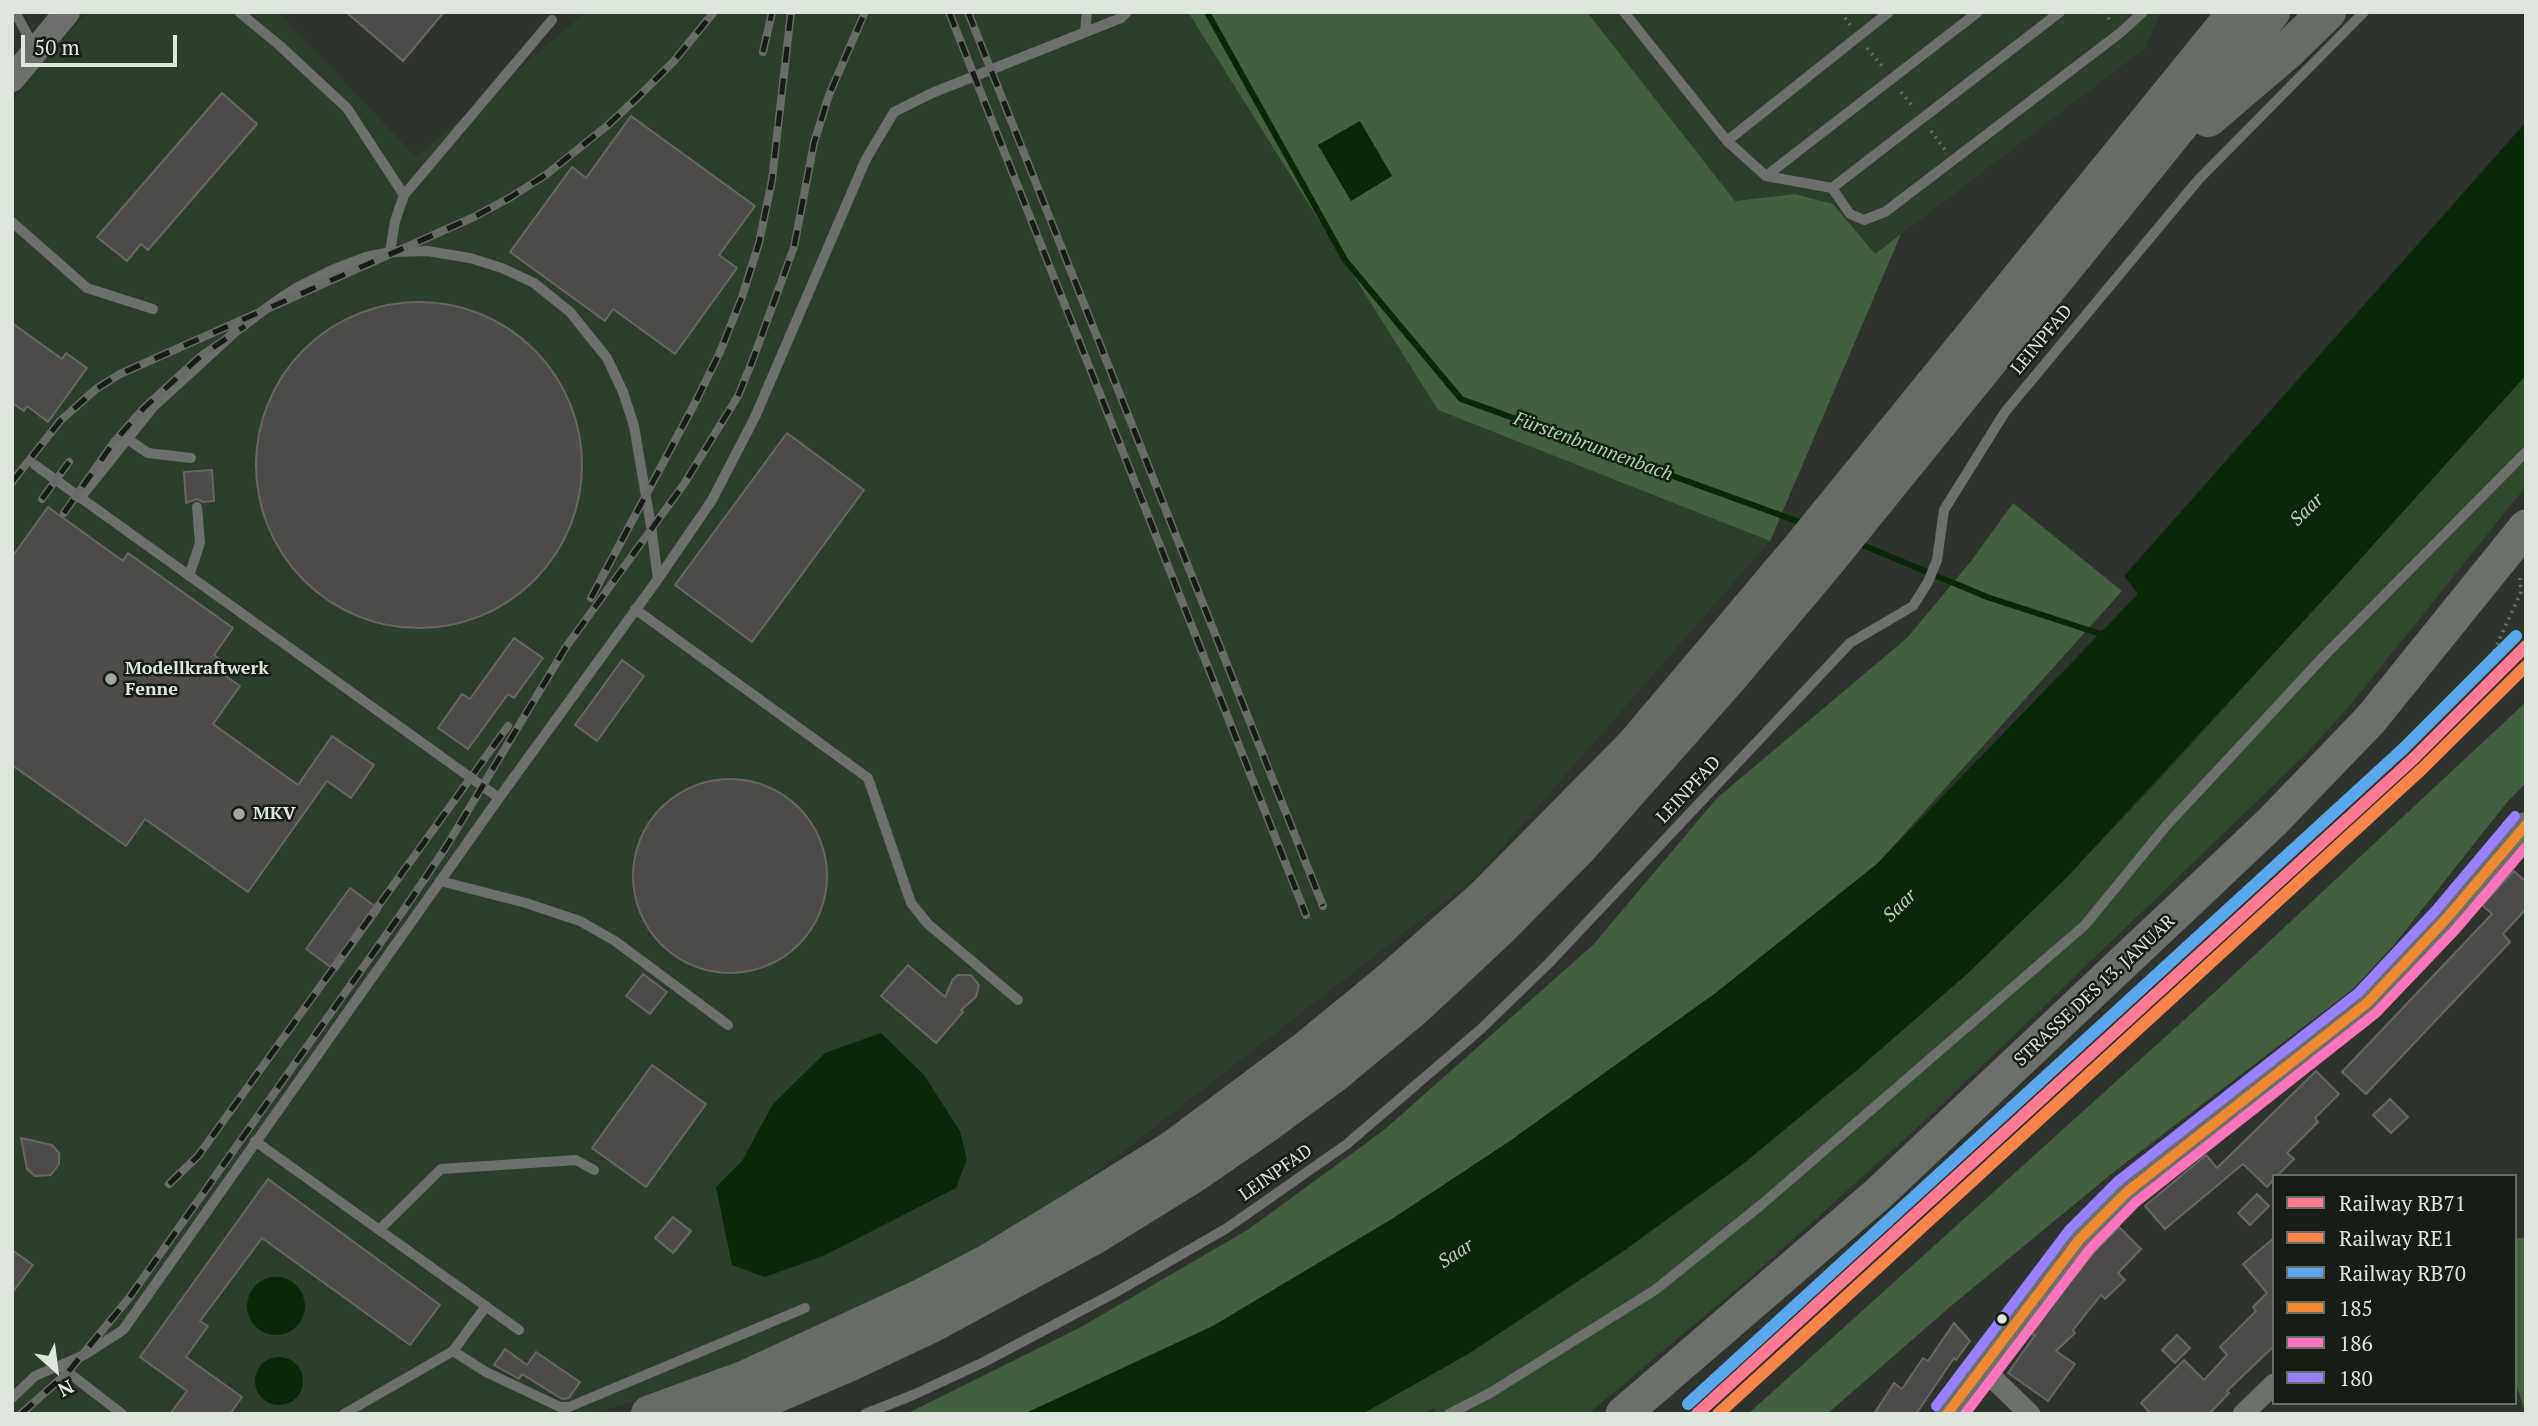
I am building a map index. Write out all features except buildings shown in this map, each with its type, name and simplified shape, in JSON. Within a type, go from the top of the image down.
[{"type":"highway","points":[[2126,171],[2196,33],[2203,12]]},
{"type":"highway","points":[[2126,171],[2236,12]]},
{"type":"highway","points":[[650,1414],[746,1379],[831,1341],[990,1262],[1172,1150],[1247,1095],[1389,982],[1483,899],[1557,826],[1813,555],[2126,171],[2271,12]]},
{"type":"highway","points":[[2126,171],[2290,48],[2327,12]]},
{"type":"highway","points":[[729,1414],[907,1335],[1026,1274],[1193,1174],[1332,1075],[1413,1008],[1493,934],[1578,848],[1728,678],[1813,555]]},
{"type":"main road","name":"STRASSE DES 13. JANUAR","points":[[1623,1414],[1878,1194],[2272,822],[2371,719],[2526,527]]},
{"type":"street","points":[[12,79],[67,12]]},
{"type":"street","points":[[1947,1414],[2079,1240],[2127,1192],[2367,1003],[2446,919],[2526,825]]},
{"type":"street","points":[[1981,1367],[2030,1414]]},
{"type":"street","points":[[2243,1414],[2272,1386]]},
{"type":"lane","points":[[15,12],[36,49]]},
{"type":"lane","points":[[239,12],[347,108],[404,195]]},
{"type":"lane","points":[[1085,31],[1087,12]]},
{"type":"lane","points":[[12,1398],[35,1377],[123,1330],[499,798],[658,579],[712,499],[755,417],[866,159],[894,112],[932,93],[1121,18],[1127,12]]},
{"type":"lane","points":[[1625,12],[1727,141],[1766,176],[1832,188],[1850,214],[1864,220],[1885,212],[2143,12]]},
{"type":"lane","points":[[1727,141],[1888,12]]},
{"type":"lane","points":[[1766,176],[1978,12]]},
{"type":"lane","points":[[1832,188],[2060,12]]},
{"type":"lane","name":"LEINPFAD","points":[[865,1414],[984,1362],[1118,1291],[1227,1228],[1347,1144],[1481,1028],[1691,814],[1850,643],[1913,606],[1928,582],[1937,560],[1944,510],[2005,412],[2199,179],[2364,12]]},
{"type":"lane","points":[[390,252],[395,221],[404,195],[552,20]]},
{"type":"lane","points":[[12,222],[87,288],[153,309]]},
{"type":"lane","points":[[80,498],[153,407],[236,331],[268,307],[296,288],[366,257],[390,252],[427,251],[470,258],[502,268],[534,283],[570,312],[607,358],[623,392],[634,426],[652,526],[658,579]]},
{"type":"lane","points":[[126,438],[148,453],[191,458]]},
{"type":"lane","points":[[1450,1414],[1490,1393],[1655,1290],[1761,1205],[2085,925],[2166,826],[2325,655],[2526,452]]},
{"type":"lane","points":[[35,465],[499,798]]},
{"type":"lane","points":[[189,576],[200,542],[197,507]]},
{"type":"lane","points":[[635,609],[868,778],[911,903],[928,924],[1018,1000]]},
{"type":"lane","points":[[440,881],[526,903],[580,921],[615,941],[729,1025]]},
{"type":"lane","points":[[255,1141],[519,1330]]},
{"type":"lane","points":[[380,1229],[441,1168],[576,1160],[594,1170]]},
{"type":"lane","points":[[344,1414],[453,1351],[486,1306]]},
{"type":"lane","points":[[453,1351],[486,1372],[560,1407],[569,1407],[805,1308]]},
{"type":"lane","points":[[60,1366],[122,1414]]},
{"type":"path","points":[[2494,651],[2521,592],[2520,571],[2504,555]]},
{"type":"shaded area","points":[[89,12],[278,12],[416,157],[586,12],[1188,12],[1438,410],[1770,541],[1477,876],[1040,1216],[865,1306],[693,1383],[592,1414],[12,1414],[12,104],[40,63]]},
{"type":"shaded area","points":[[1188,12],[1587,12],[1735,201],[1795,194],[1833,204],[1875,254],[1901,234],[1770,541],[1438,410]]},
{"type":"shaded area","points":[[1587,12],[2161,12],[2145,48],[1875,254],[1833,204],[1795,194],[1735,201]]},
{"type":"shaded area","points":[[2526,375],[2526,486],[2352,703],[2306,754],[1932,1114],[1759,1270],[1588,1414],[1437,1414],[1434,1408],[1422,1414],[1362,1414],[1468,1354],[1625,1250],[1857,1070],[1967,974],[2066,878],[2161,778]]},
{"type":"shaded area","points":[[2013,503],[2122,591],[1878,863],[1717,992],[1510,1141],[1392,1219],[1213,1326],[1024,1414],[906,1414],[1081,1327],[1249,1229],[1384,1130],[1593,945],[1717,798],[1907,638],[1972,560]]},
{"type":"shaded area","points":[[2526,702],[2526,783],[2508,801],[2393,946],[2353,989],[2115,1171],[1951,1306],[1827,1414],[1748,1414],[2215,992]]},
{"type":"shaded area","points":[[2517,1238],[2526,1238],[2526,1414],[2517,1387]]},
{"type":"water","points":[[1360,121],[1392,176],[1351,201],[1318,145]]},
{"type":"water","name":"Saar","points":[[2526,122],[2526,375],[2347,574],[2066,878],[1967,974],[1857,1070],[1743,1164],[1625,1250],[1468,1354],[1362,1414],[1024,1414],[1213,1326],[1392,1219],[1510,1141],[1717,992],[1878,863],[2138,594],[2124,576]]},
{"type":"water","points":[[881,1033],[924,1075],[960,1131],[967,1159],[956,1188],[823,1256],[765,1277],[732,1265],[716,1187],[742,1161],[773,1104],[825,1053]]},
{"type":"water","points":[[270,1277],[282,1277],[297,1285],[305,1300],[305,1312],[297,1327],[282,1335],[270,1335],[255,1327],[247,1312],[247,1300],[255,1285]]},
{"type":"water","points":[[279,1357],[296,1364],[303,1381],[296,1398],[279,1405],[262,1398],[255,1381],[262,1364]]},
{"type":"waterway","name":"Fürstenbrunnenbach","points":[[1207,12],[1345,260],[1461,399],[1805,524]]},
{"type":"waterway","name":"Fürstenbrunnenbach","points":[[1858,543],[1987,597],[2107,636]]},
{"type":"railway","points":[[12,482],[60,421],[96,389],[120,374],[474,217],[547,174],[638,97],[674,61],[714,12]]},
{"type":"railway","points":[[763,52],[772,12]]},
{"type":"railway","points":[[591,598],[695,403],[720,352],[742,297],[759,243],[772,180],[791,12]]},
{"type":"railway","points":[[21,1414],[68,1372],[129,1298],[403,911],[446,847],[566,647],[684,484],[738,396],[794,247],[814,143],[829,95],[865,12]]},
{"type":"railway","points":[[949,12],[1306,915]]},
{"type":"railway","points":[[968,12],[1323,906]]},
{"type":"railway","points":[[64,513],[114,442],[144,408],[202,355],[245,326]]},
{"type":"railway","points":[[42,499],[69,462]]},
{"type":"railway","points":[[169,1184],[198,1156],[508,726]]},
{"type":"rail line","name":"RB70","points":[[1688,1404],[2403,749],[2516,636]]},
{"type":"rail line","name":"RB71","points":[[1697,1414],[2413,759],[2526,646]]},
{"type":"rail line","name":"RE1","points":[[1718,1414],[2422,769],[2526,666]]},
{"type":"transit line","name":"180","points":[[1936,1406],[2069,1230],[2118,1181],[2358,993],[2436,910],[2515,816]]},
{"type":"transit line","name":"185","points":[[1947,1414],[2079,1240],[2127,1192],[2367,1003],[2446,919],[2526,825]]},
{"type":"transit line","name":"186","points":[[1965,1414],[2090,1249],[2136,1202],[2376,1013],[2456,929],[2526,847]]},
{"type":"place","name":"Modellkraftwerk Fenne","points":[[111,679]]},
{"type":"place","name":"MKV","points":[[239,814]]}]
